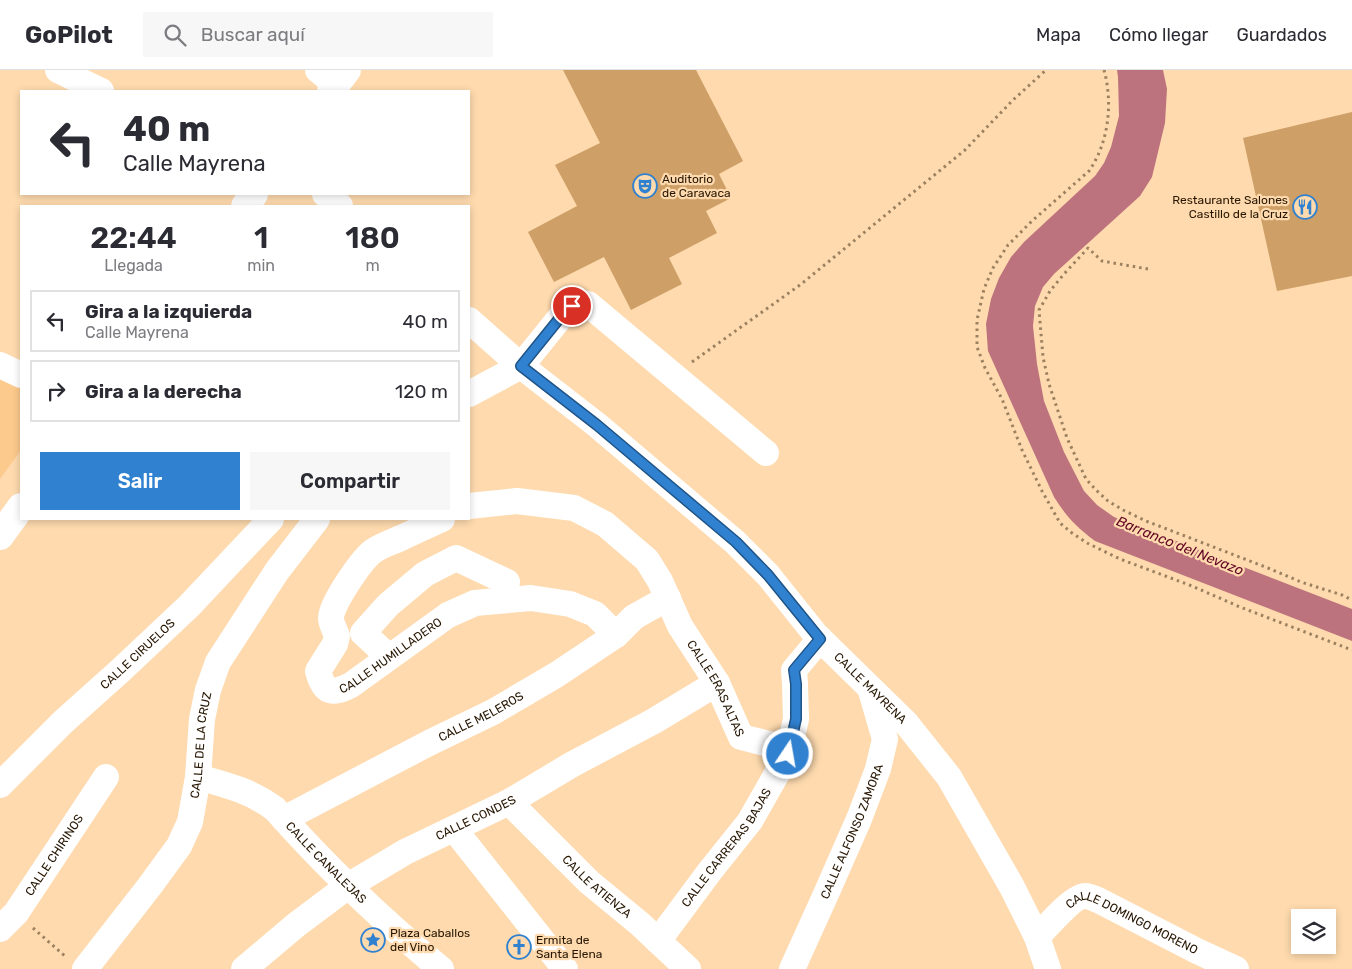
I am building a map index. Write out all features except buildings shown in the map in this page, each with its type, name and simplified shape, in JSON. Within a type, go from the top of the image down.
[{"type":"main road","points":[[0,536],[20,508]]},
{"type":"street","points":[[58,70],[99,90]]},
{"type":"street","points":[[326,195],[339,205]]},
{"type":"street","points":[[470,393],[521,366],[563,314],[578,303],[588,304],[766,453]]},
{"type":"street","name":"CALLE MAYRENA","points":[[470,321],[521,366],[597,425],[736,542],[768,575],[820,639],[906,723],[950,777],[1012,887],[1037,937],[1048,969]]},
{"type":"street","points":[[0,366],[20,375]]},
{"type":"street","points":[[470,506],[517,501],[574,508],[605,524],[647,560],[668,598]]},
{"type":"street","name":"CALLE CIRUELOS","points":[[0,785],[57,728],[189,606],[270,520]]},
{"type":"street","name":"CALLE DE LA CRUZ","points":[[79,966],[149,887],[179,846],[190,822],[198,777],[202,720],[208,690],[218,662],[277,571],[316,520]]},
{"type":"street","name":"CALLE HUMILLADERO","points":[[440,520],[379,548],[371,553],[360,566],[334,604],[331,616],[337,636],[318,671],[324,687],[338,691],[350,685],[448,615],[475,603],[531,598],[570,604],[595,614],[616,635]]},
{"type":"street","points":[[389,657],[363,633],[388,605],[426,574],[456,558],[507,582]]},
{"type":"street","name":"CALLE MELEROS","points":[[284,819],[429,743],[493,712],[556,675],[616,635],[634,617],[668,598]]},
{"type":"street","name":"CALLE ERAS ALTAS","points":[[668,598],[680,626],[717,683],[741,737],[789,749]]},
{"type":"street","name":"CALLE CARRERAS BAJAS","points":[[658,941],[750,820],[788,754],[796,719],[794,670],[820,639]]},
{"type":"street","name":"CALLE CONDES","points":[[244,969],[296,925],[348,886],[405,852],[509,802],[571,765],[654,721],[717,683]]},
{"type":"street","name":"CALLE ALFONSO ZAMORA","points":[[792,969],[859,819],[878,769],[885,739],[871,689]]},
{"type":"street","name":"CALLE CANALEJAS","points":[[198,777],[242,790],[261,799],[275,809],[348,886],[396,931],[441,969]]},
{"type":"street","name":"CALLE CHIRINOS","points":[[8,921],[106,778]]},
{"type":"street","name":"CALLE ATIENZA","points":[[509,802],[589,882],[688,969]]},
{"type":"street","points":[[454,829],[565,969]]},
{"type":"street","name":"CALLE DOMINGO MORENO","points":[[1037,937],[1072,902],[1086,896],[1108,905],[1236,969]]},
{"type":"path","points":[[674,375],[823,267],[965,150],[1013,100],[1046,70]]},
{"type":"path","points":[[1104,70],[1109,86],[1110,106],[1104,137],[1095,162],[1089,171],[1032,221],[1008,245],[993,268],[984,289],[977,320],[977,347],[985,368],[1002,399],[1022,450],[1042,491],[1060,523],[1072,533],[1087,543],[1120,559],[1352,650]]},
{"type":"path","points":[[1148,269],[1102,261],[1088,248],[1078,257],[1050,291],[1039,310],[1043,357],[1049,384],[1067,438],[1086,479],[1108,501],[1146,521],[1352,600]]},
{"type":"path","points":[[8,921],[79,966]]},
{"type":"shaded area","points":[[0,375],[20,385],[20,451],[0,479]]},
{"type":"water","name":"Barranco del Nevazo","points":[[1117,70],[1163,70],[1167,89],[1165,123],[1152,177],[1140,196],[1054,274],[1043,287],[1035,306],[1033,326],[1037,364],[1044,401],[1064,452],[1084,491],[1097,505],[1114,517],[1352,609],[1352,641],[1095,541],[1088,536],[1072,521],[1054,497],[988,351],[986,324],[991,299],[999,278],[1011,257],[1024,242],[1095,176],[1104,163],[1111,147],[1119,116]]},
{"type":"place","name":"Auditorio de Caravaca","points":[[645,186]]},
{"type":"place","name":"Restaurante Salones Castillo de la Cruz","points":[[1305,207]]},
{"type":"place","name":"Plaza Caballos del Vino","points":[[373,940]]},
{"type":"place","name":"Ermita de Santa Elena","points":[[519,947]]},
{"type":"route","points":[[572,306],[563,314],[521,366],[597,425],[736,542],[768,575],[820,639],[794,670],[796,719],[788,754]]}]
